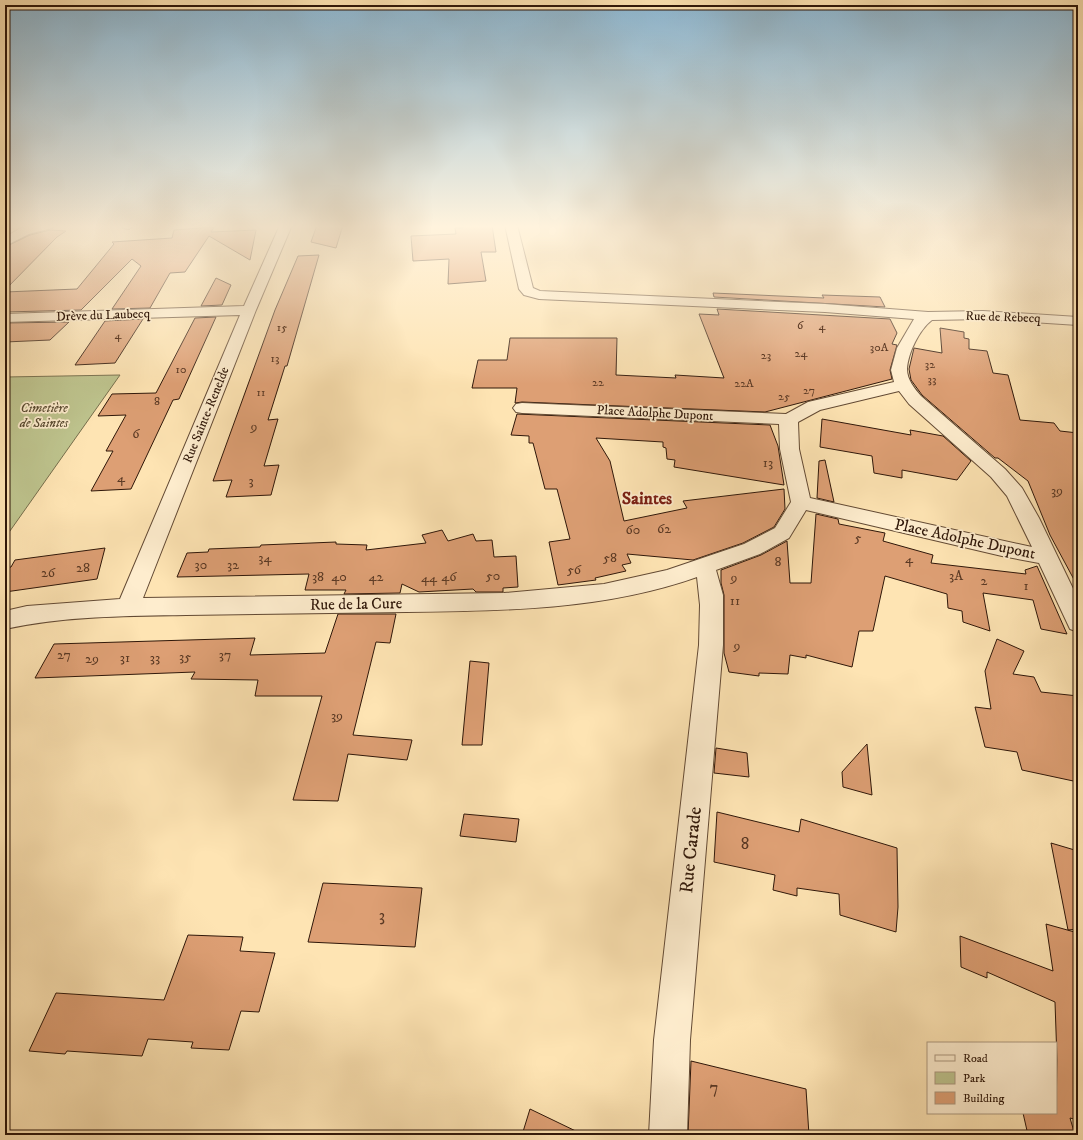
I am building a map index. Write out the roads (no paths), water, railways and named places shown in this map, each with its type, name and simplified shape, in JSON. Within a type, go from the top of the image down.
[{"type":"street","name":"Rue Sainte-Renelde","points":[[128,607],[262,278]]},
{"type":"street","name":"Rue de Rebecq","points":[[523,278],[526,289],[529,292],[539,295],[825,308],[928,316],[983,315],[1078,321]]},
{"type":"street","name":"Drève du Laubecq","points":[[5,318],[248,310]]},
{"type":"street","points":[[903,385],[899,370],[905,348],[920,322],[928,316]]},
{"type":"street","name":"Place Adolphe Dupont","points":[[522,408],[789,419],[814,406],[903,385],[915,400],[998,473],[1015,494],[1029,518],[1047,557]]},
{"type":"street","points":[[703,566],[752,548],[782,533],[802,502],[800,486],[786,430],[789,419]]},
{"type":"street","name":"Place Adolphe Dupont","points":[[802,502],[1047,557]]},
{"type":"street","points":[[1047,557],[1071,591],[1078,623]]},
{"type":"street","name":"Rue de la Cure","points":[[5,620],[27,615],[128,607],[504,602],[604,592],[670,578],[703,566]]},
{"type":"street","name":"Rue Carade","points":[[669,1121],[672,1040],[711,646],[711,602],[709,577],[703,566]]},
{"type":"district","name":"Saintes","points":[[647,499]]},
{"type":"park label","name":"Cimetière de Saintes","points":[[44,416]]}]
